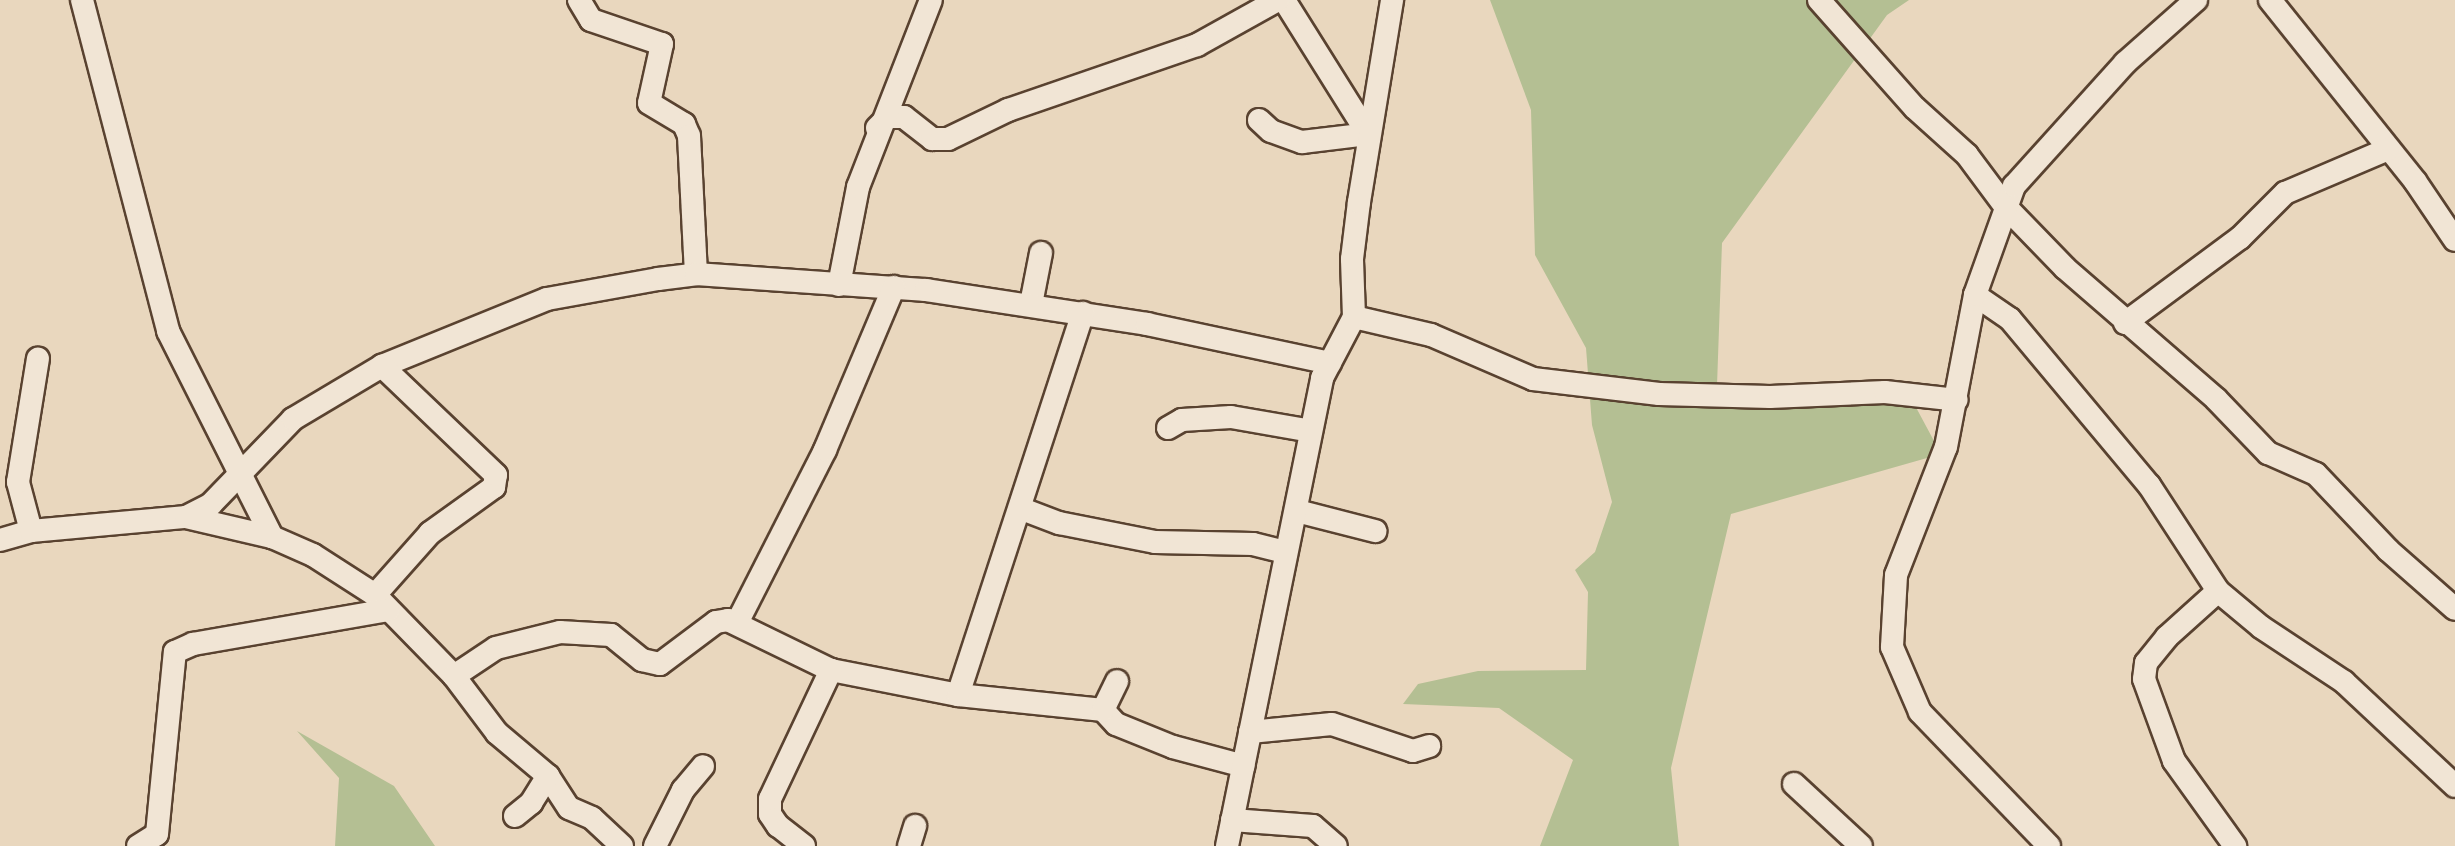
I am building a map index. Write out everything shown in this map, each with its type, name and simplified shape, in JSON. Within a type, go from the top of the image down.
[{"type":"street","points":[[82,0],[168,331],[272,537]]},
{"type":"street","points":[[579,0],[591,20],[662,44],[649,103],[684,124],[689,136],[696,274]]},
{"type":"street","points":[[839,285],[858,187],[877,128],[931,0]]},
{"type":"street","points":[[877,128],[888,117],[904,117],[932,139],[948,139],[1008,110],[1197,45],[1281,0],[1368,134]]},
{"type":"street","points":[[1227,846],[1311,431],[1330,363],[1354,317],[1352,259],[1368,134],[1392,0]]},
{"type":"street","points":[[1819,0],[1915,108],[1967,155],[2005,206],[2125,323],[2216,399],[2268,453],[2316,474],[2388,550],[2455,609]]},
{"type":"street","points":[[2049,846],[1920,712],[1892,647],[1896,575],[1946,447],[1975,295],[2005,206],[2030,165],[2077,113],[2196,0]]},
{"type":"street","points":[[2270,0],[2388,149],[2455,240]]},
{"type":"street","points":[[1259,120],[1271,131],[1302,142],[1368,134]]},
{"type":"street","points":[[2125,323],[2240,238],[2285,193],[2388,149]]},
{"type":"street","points":[[1031,304],[1041,253]]},
{"type":"street","points":[[186,517],[211,504],[237,472],[293,419],[382,366],[547,299],[696,274],[894,287],[1031,304],[1330,363]]},
{"type":"street","points":[[737,623],[825,450],[894,287]]},
{"type":"street","points":[[1975,295],[2010,319],[2149,485],[2218,591],[2261,627],[2344,682],[2455,786]]},
{"type":"street","points":[[958,695],[1022,509],[1083,313]]},
{"type":"street","points":[[1354,317],[1431,335],[1533,379],[1659,394],[1770,397],[1885,392],[1957,400]]},
{"type":"street","points":[[31,531],[18,482],[38,359]]},
{"type":"street","points":[[138,846],[157,834],[175,652],[193,644],[382,602],[430,533],[494,487],[496,475],[382,366]]},
{"type":"street","points":[[1168,428],[1182,420],[1231,417],[1311,431]]},
{"type":"street","points":[[1022,509],[1059,523],[1155,542],[1253,544],[1285,552]]},
{"type":"street","points":[[1297,511],[1375,531]]},
{"type":"street","points":[[0,541],[31,531],[186,517],[272,537],[313,555],[382,602],[454,676],[497,733],[548,776],[569,808],[592,818],[622,846]]},
{"type":"street","points":[[2218,591],[2167,637],[2146,663],[2144,679],[2174,761],[2235,846]]},
{"type":"street","points":[[454,676],[496,648],[560,632],[611,635],[642,660],[660,664],[716,622],[737,623],[831,670],[958,695],[1103,710],[1116,724],[1173,747],[1244,766]]},
{"type":"street","points":[[804,846],[778,826],[770,814],[770,799],[831,670]]},
{"type":"street","points":[[1103,710],[1117,681]]},
{"type":"street","points":[[1250,732],[1332,724],[1413,751],[1429,746]]},
{"type":"street","points":[[655,846],[683,790],[703,766]]},
{"type":"street","points":[[515,816],[531,803],[548,776]]},
{"type":"street","points":[[1794,784],[1861,846]]},
{"type":"street","points":[[1232,820],[1313,826],[1336,846]]},
{"type":"green space","points":[[1490,0],[1909,0],[1887,15],[1722,243],[1717,386],[1904,385],[1941,454],[1731,514],[1671,768],[1679,846],[1540,846],[1573,760],[1499,708],[1403,704],[1418,684],[1478,671],[1586,670],[1588,592],[1575,570],[1595,552],[1612,502],[1592,425],[1586,348],[1535,255],[1531,110]]},
{"type":"green space","points":[[297,731],[394,786],[435,846],[335,846],[339,778]]}]
